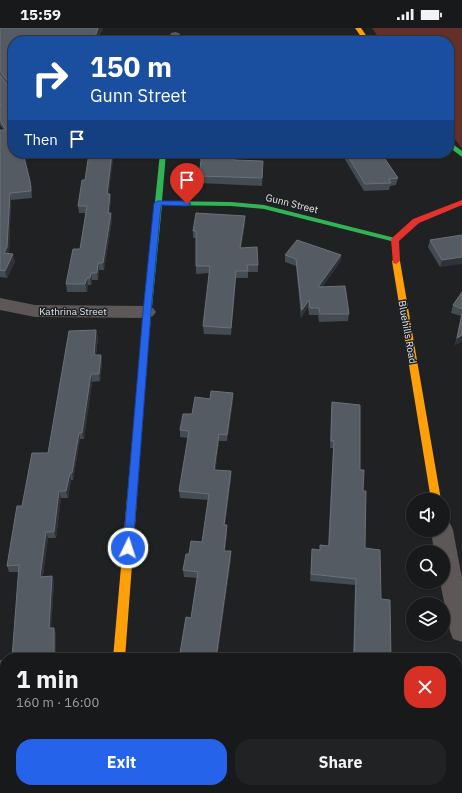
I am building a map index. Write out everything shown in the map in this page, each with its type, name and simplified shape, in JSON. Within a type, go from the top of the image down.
[{"type":"street","points":[[454,148],[462,155]]},
{"type":"street","points":[[119,653],[147,312],[162,158]]},
{"type":"street","points":[[395,240],[416,222],[462,202]]},
{"type":"street","name":"Gunn Street","points":[[158,203],[231,204],[264,207],[395,240]]},
{"type":"street","name":"Bluehills Road","points":[[395,240],[396,264],[435,493]]},
{"type":"street","name":"Kathrina Street","points":[[0,304],[35,311],[147,312]]},
{"type":"street","points":[[444,537],[455,572],[462,631]]},
{"type":"shaded area","points":[[372,28],[462,28],[462,149],[454,138],[454,36],[378,36]]},
{"type":"building","points":[[0,28],[98,28],[95,36],[8,36],[8,81],[0,71]]},
{"type":"building","points":[[0,75],[8,87],[8,158],[24,158],[31,191],[10,193],[7,247],[4,253],[13,254],[5,271],[0,270],[0,130],[6,130],[0,120]]},
{"type":"building","points":[[88,158],[111,158],[107,194],[110,194],[108,213],[111,213],[103,263],[98,263],[97,273],[91,273],[90,278],[87,278],[85,284],[66,284],[73,249],[80,249],[87,206],[78,206],[82,180],[85,180]]},
{"type":"building","points":[[201,158],[234,158],[234,160],[263,161],[262,178],[199,176]]},
{"type":"building","points":[[349,158],[384,158],[398,178],[389,179],[391,183],[365,184]]},
{"type":"building","points":[[196,213],[245,216],[240,248],[257,247],[258,265],[247,265],[248,271],[236,271],[231,328],[203,326],[210,266],[196,266],[196,231],[193,231]]},
{"type":"building","points":[[462,235],[462,257],[442,260],[430,240]]},
{"type":"building","points":[[297,240],[341,255],[318,287],[345,286],[349,314],[320,314],[319,308],[310,308],[309,300],[302,310],[296,259],[285,255]]},
{"type":"building","points":[[462,292],[462,309],[453,305]]},
{"type":"building","points":[[462,314],[462,335],[457,338]]},
{"type":"building","points":[[96,330],[94,355],[101,355],[99,374],[91,374],[82,433],[79,433],[72,473],[70,473],[66,491],[59,491],[54,532],[46,532],[40,577],[52,576],[49,628],[54,628],[54,653],[12,653],[19,565],[7,566],[17,506],[22,506],[32,453],[48,453],[69,331]]},
{"type":"building","points":[[211,391],[233,393],[227,435],[219,434],[214,470],[231,471],[224,525],[227,525],[224,551],[231,551],[217,653],[180,653],[186,617],[191,618],[198,572],[183,570],[186,554],[189,554],[191,541],[202,542],[209,494],[179,491],[189,431],[180,430],[183,414],[192,414],[195,397],[210,399]]},
{"type":"building","points":[[332,402],[360,405],[360,470],[364,470],[363,491],[366,491],[365,548],[380,550],[381,599],[390,600],[391,653],[354,653],[356,579],[311,574],[312,549],[320,550],[320,545],[329,546],[334,441],[331,441]]},
{"type":"traffic: fast","points":[[454,148],[462,155]]},
{"type":"traffic: fast","points":[[145,338],[163,158]]},
{"type":"traffic: fast","points":[[158,203],[231,204],[264,207],[395,240]]},
{"type":"traffic: slow","points":[[358,28],[364,36]]},
{"type":"traffic: slow","points":[[396,261],[435,493]]},
{"type":"traffic: slow","points":[[119,653],[132,498]]},
{"type":"traffic: jam","points":[[396,261],[395,240],[416,221],[462,202]]},
{"type":"traffic: jam","points":[[132,498],[145,338]]},
{"type":"route","points":[[128,548],[147,312],[158,203],[187,204]]}]
